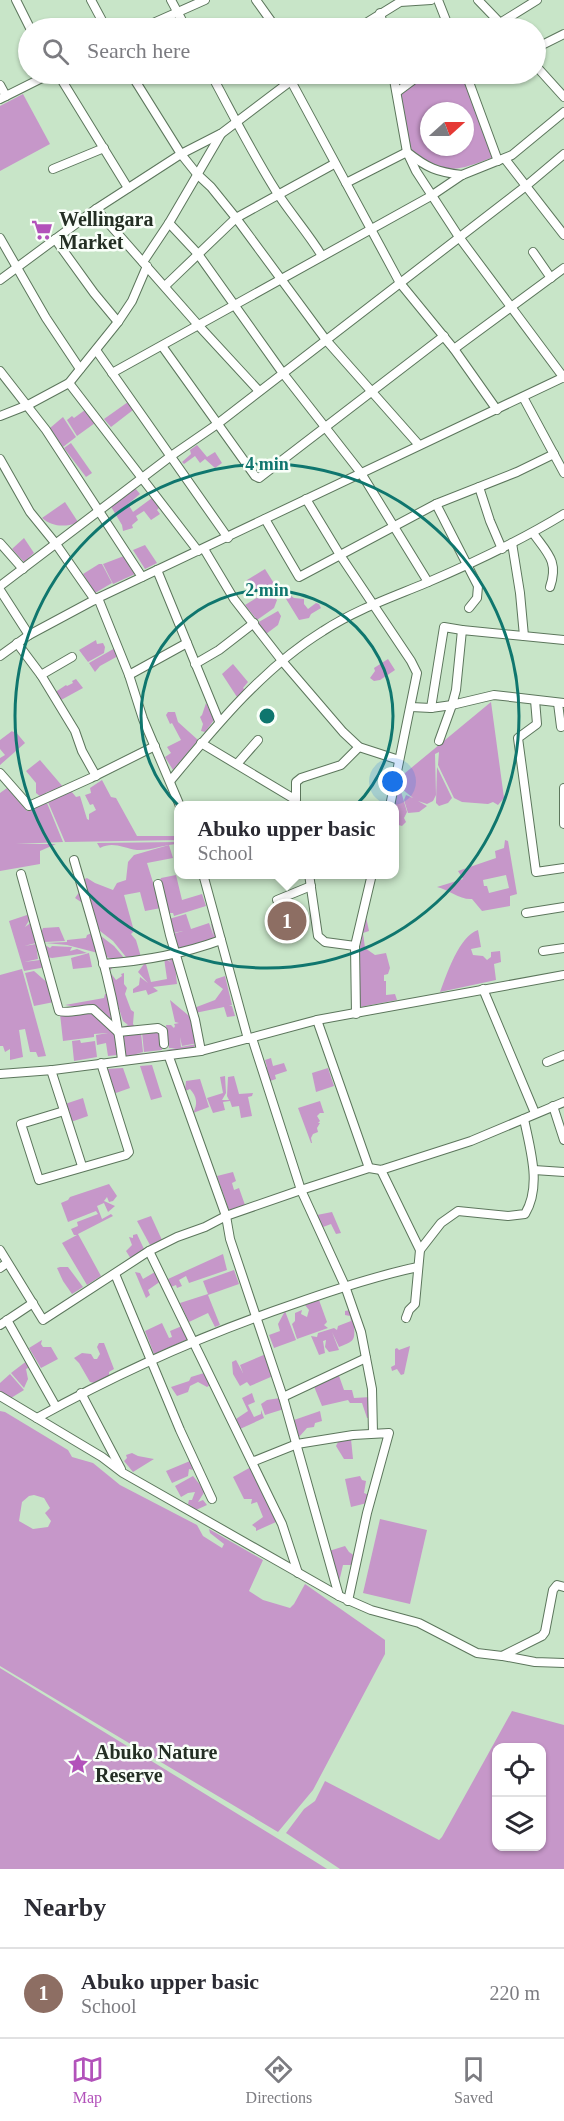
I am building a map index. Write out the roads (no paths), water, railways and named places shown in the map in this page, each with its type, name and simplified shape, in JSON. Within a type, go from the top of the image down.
[{"type":"street","points":[[16,0],[25,18]]},
{"type":"street","points":[[91,0],[101,18]]},
{"type":"street","points":[[171,0],[181,18]]},
{"type":"street","points":[[164,18],[205,0]]},
{"type":"street","points":[[256,0],[269,18]]},
{"type":"street","points":[[373,18],[400,2],[432,0]]},
{"type":"street","points":[[438,0],[445,18]]},
{"type":"street","points":[[478,0],[495,18]]},
{"type":"street","points":[[513,18],[537,0]]},
{"type":"street","points":[[380,13],[381,18]]},
{"type":"street","points":[[546,43],[564,34]]},
{"type":"street","points":[[546,77],[564,97]]},
{"type":"street","points":[[0,85],[3,97],[30,84]]},
{"type":"street","points":[[64,84],[128,188]]},
{"type":"street","points":[[137,84],[181,154],[236,218],[326,339],[419,445]]},
{"type":"street","points":[[216,84],[278,194],[322,256]]},
{"type":"street","points":[[0,280],[96,209],[181,154],[222,133],[287,84]]},
{"type":"street","points":[[293,84],[400,283],[454,349],[497,410]]},
{"type":"street","points":[[0,657],[29,635],[97,599],[564,378],[510,308],[431,196],[407,152],[395,84]]},
{"type":"street","points":[[397,92],[408,84]]},
{"type":"street","points":[[470,84],[501,160],[526,186],[564,235]]},
{"type":"street","points":[[112,373],[431,196],[462,175],[512,155],[564,112]]},
{"type":"street","points":[[0,416],[28,405],[69,382],[118,322],[132,301],[145,264],[222,133]]},
{"type":"street","points":[[53,169],[104,148]]},
{"type":"street","points":[[407,152],[426,167],[441,173],[462,175]]},
{"type":"street","points":[[346,183],[407,152]]},
{"type":"street","points":[[29,635],[0,588],[99,510],[400,283],[564,154]]},
{"type":"street","points":[[165,286],[236,218],[334,164]]},
{"type":"street","points":[[96,209],[259,391]]},
{"type":"street","points":[[169,223],[198,254],[282,372],[361,473],[428,582]]},
{"type":"street","points":[[0,238],[46,318],[80,369]]},
{"type":"street","points":[[55,239],[118,322]]},
{"type":"street","points":[[533,252],[551,278]]},
{"type":"street","points":[[454,349],[564,268]]},
{"type":"street","points":[[162,346],[216,424],[255,476],[260,478],[444,336]]},
{"type":"street","points":[[96,350],[228,538]]},
{"type":"street","points":[[0,371],[28,405],[142,577]]},
{"type":"street","points":[[69,382],[142,479],[201,550],[234,599],[283,662],[343,732],[359,747],[399,760]]},
{"type":"street","points":[[523,397],[554,454],[562,463],[564,473]]},
{"type":"street","points":[[265,519],[298,577],[436,504],[554,454]]},
{"type":"street","points":[[0,459],[30,512],[97,599],[129,675],[143,719],[178,801]]},
{"type":"street","points":[[479,487],[502,549]]},
{"type":"street","points":[[306,499],[340,555],[411,661],[417,674],[391,801]]},
{"type":"street","points":[[436,504],[479,591],[475,602],[469,608]]},
{"type":"street","points":[[171,780],[219,721],[283,662],[321,632],[359,610],[502,549],[564,514]]},
{"type":"street","points":[[533,533],[553,565],[555,574],[550,586]]},
{"type":"street","points":[[0,543],[23,569]]},
{"type":"street","points":[[512,543],[524,636]]},
{"type":"street","points":[[157,570],[219,721]]},
{"type":"street","points":[[195,664],[219,650],[254,623]]},
{"type":"street","points":[[431,708],[444,627],[564,640]]},
{"type":"street","points":[[439,741],[456,690],[462,630]]},
{"type":"street","points":[[17,643],[42,675],[75,731],[82,751],[96,776]]},
{"type":"street","points":[[129,675],[187,643]]},
{"type":"street","points":[[42,675],[72,657]]},
{"type":"street","points":[[411,707],[431,708],[452,705],[494,695],[561,703],[561,727]]},
{"type":"street","points":[[535,700],[537,724],[518,738],[536,873],[564,868]]},
{"type":"street","points":[[237,764],[258,740]]},
{"type":"street","points":[[201,743],[293,801]]},
{"type":"street","points":[[0,773],[29,806],[155,746]]},
{"type":"street","points":[[296,801],[296,782],[341,765],[359,747]]},
{"type":"street","points":[[564,788],[562,803],[564,824]]},
{"type":"street","points":[[74,860],[117,1018],[122,1060]]},
{"type":"street","points":[[21,873],[59,1011],[65,1013],[78,1009],[93,1009],[118,1032],[158,1028],[163,1031],[164,1044]]},
{"type":"street","points":[[204,879],[250,1038],[301,1190],[345,1286],[361,1332],[372,1389],[373,1433]]},
{"type":"street","points":[[310,879],[320,940],[356,946]]},
{"type":"street","points":[[356,1014],[356,946],[371,879]]},
{"type":"street","points":[[158,884],[195,1020],[201,1051]]},
{"type":"street","points":[[277,900],[311,886]]},
{"type":"street","points":[[526,913],[564,907]]},
{"type":"street","points":[[104,964],[147,960],[197,949],[221,940]]},
{"type":"street","points":[[543,951],[564,948]]},
{"type":"street","points":[[0,1074],[169,1057],[201,1051],[317,1020],[564,975]]},
{"type":"street","points":[[483,989],[535,1113]]},
{"type":"street","points":[[317,1020],[369,1168]]},
{"type":"street","points":[[547,1062],[564,1055]]},
{"type":"street","points":[[169,1057],[226,1216],[230,1239],[297,1444],[339,1596]]},
{"type":"street","points":[[64,1112],[21,1124],[39,1180],[126,1155],[129,1152],[101,1063]]},
{"type":"street","points":[[51,1070],[82,1166]]},
{"type":"street","points":[[0,1250],[42,1320],[149,1251],[226,1216],[369,1168],[381,1170],[471,1141],[564,1102]]},
{"type":"street","points":[[553,1106],[564,1140]]},
{"type":"street","points":[[406,1318],[409,1310],[415,1304],[420,1250],[441,1223],[458,1210],[508,1216],[525,1214],[531,1204],[534,1170],[524,1119]]},
{"type":"street","points":[[381,1170],[420,1250]]},
{"type":"street","points":[[534,1170],[564,1172]]},
{"type":"street","points":[[149,1251],[282,1524],[298,1572]]},
{"type":"street","points":[[0,1268],[8,1263]]},
{"type":"street","points":[[37,1418],[81,1393],[193,1341],[345,1286],[418,1267]]},
{"type":"street","points":[[115,1274],[180,1430],[212,1499]]},
{"type":"street","points":[[33,1302],[4,1323],[56,1407]]},
{"type":"street","points":[[283,1397],[366,1358]]},
{"type":"street","points":[[81,1393],[123,1473]]},
{"type":"street","points":[[0,1396],[102,1457],[123,1473],[348,1601],[419,1623],[477,1653],[535,1662],[564,1663]]},
{"type":"street","points":[[252,1462],[297,1444],[373,1433],[389,1433],[367,1513],[348,1601]]},
{"type":"street","points":[[502,1656],[545,1632],[553,1590],[557,1585],[564,1587]]},
{"type":"place","name":"Wellingara Market","points":[[42,230]]},
{"type":"place","name":"Abuko upper basic","points":[[287,921]]},
{"type":"place","name":"Abuko Nature Reserve","points":[[78,1764]]}]
